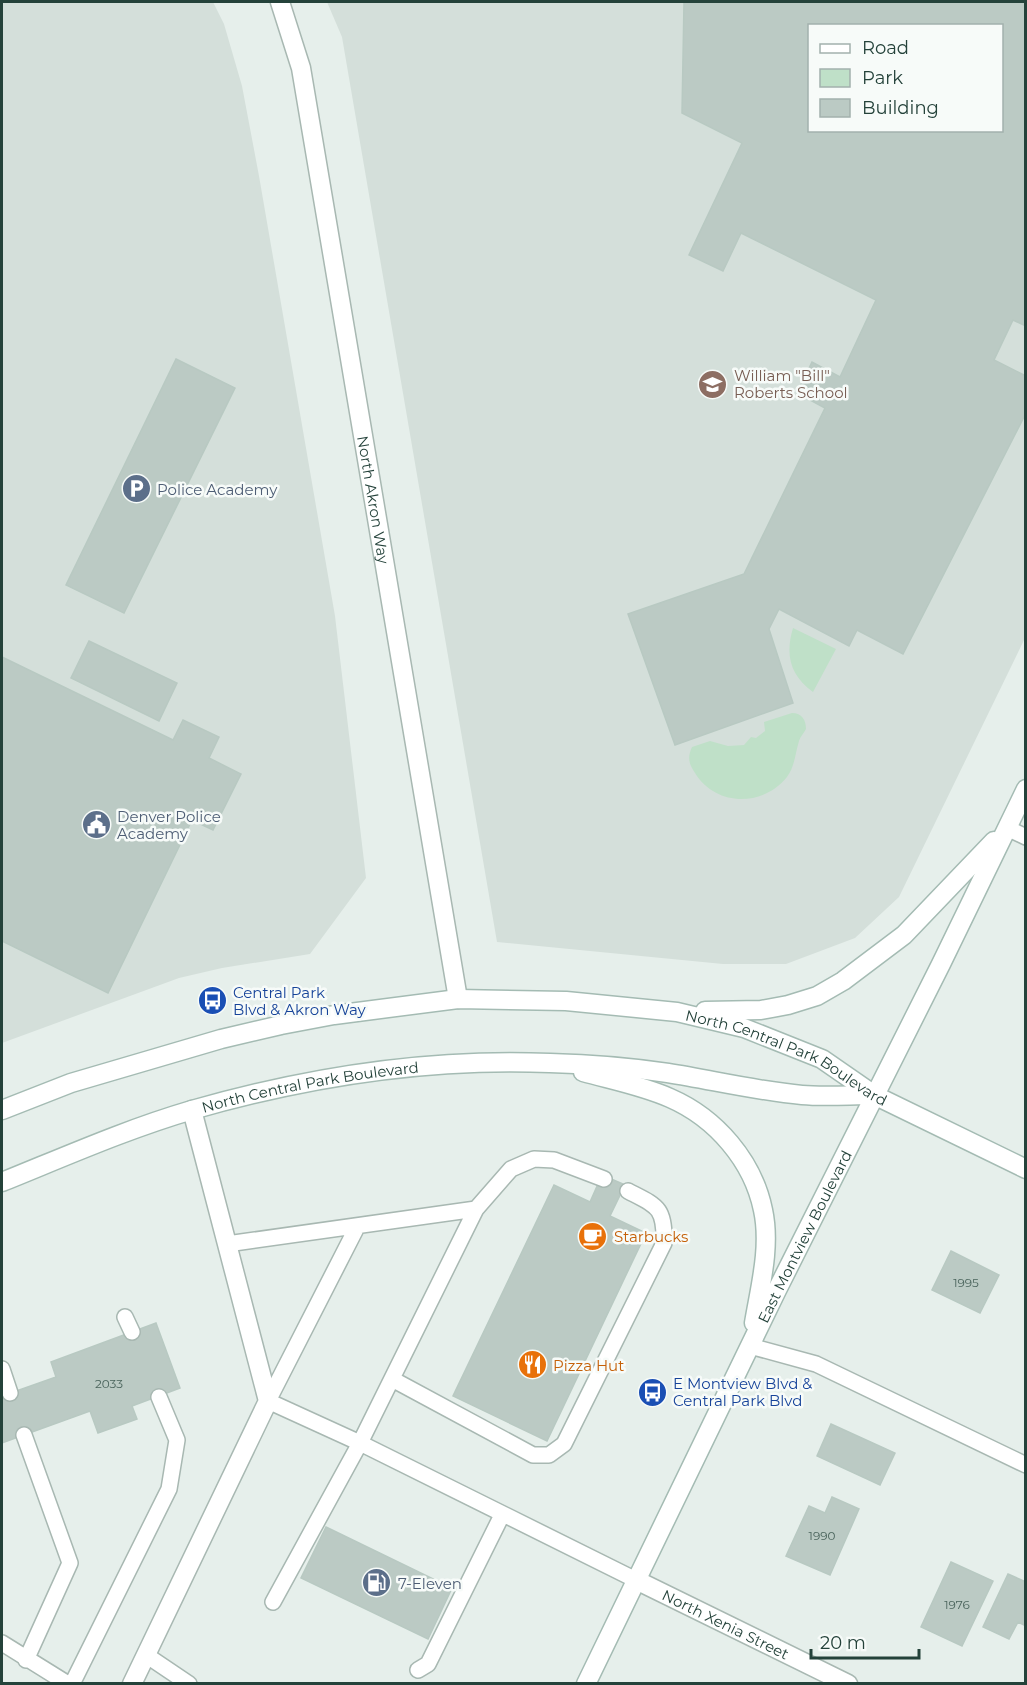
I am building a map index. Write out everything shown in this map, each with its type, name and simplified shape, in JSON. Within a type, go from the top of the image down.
[{"type":"main road","name":"North Akron Way","points":[[280,2],[302,68],[458,999]]},
{"type":"main road","name":"East Montview Boulevard","points":[[586,1683],[1026,789]]},
{"type":"main road","points":[[676,1012],[761,1010],[817,996],[843,981],[904,935],[1007,828]]},
{"type":"main road","name":"North Central Park Boulevard","points":[[2,1110],[70,1083],[241,1034],[334,1015],[458,999],[566,1000],[676,1012],[744,1028],[814,1056],[832,1065],[874,1095]]},
{"type":"main road","name":"North Central Park Boulevard","points":[[2,1182],[192,1110],[307,1083],[429,1066],[487,1062],[612,1066],[804,1095],[874,1095]]},
{"type":"main road","points":[[549,1063],[670,1098],[694,1111],[715,1127],[744,1161],[755,1183],[764,1211],[765,1237],[763,1270],[750,1346]]},
{"type":"main road","points":[[874,1095],[1026,1169]]},
{"type":"main road","points":[[132,1683],[268,1401],[192,1110]]},
{"type":"main road","name":"North Xenia Street","points":[[636,1580],[848,1683]]},
{"type":"lane","points":[[1007,828],[1026,837]]},
{"type":"lane","points":[[273,1602],[360,1443],[476,1209],[511,1169],[534,1159],[554,1160],[604,1179]]},
{"type":"lane","points":[[392,1379],[533,1455],[549,1455],[564,1444],[664,1243],[664,1224],[656,1205],[628,1191]]},
{"type":"lane","points":[[227,1244],[476,1209]]},
{"type":"lane","points":[[357,1227],[268,1401],[360,1443],[636,1580]]},
{"type":"lane","points":[[125,1317],[132,1332]]},
{"type":"lane","points":[[750,1346],[816,1364],[1026,1465]]},
{"type":"lane","points":[[2,1369],[10,1393]]},
{"type":"lane","points":[[2,1643],[26,1660],[70,1683],[168,1489],[177,1440],[159,1397]]},
{"type":"lane","points":[[24,1435],[70,1563],[26,1660]]},
{"type":"lane","points":[[418,1670],[428,1664],[502,1515]]},
{"type":"lane","points":[[146,1655],[189,1683]]},
{"type":"shaded area","name":"Denver Police Academy","points":[[2,2],[213,2],[224,24],[242,86],[259,176],[335,616],[366,878],[310,954],[222,968],[179,978],[2,1043]]},
{"type":"shaded area","name":"William \"Bill\" Roberts School","points":[[327,2],[1025,2],[1025,638],[899,897],[855,938],[786,964],[723,964],[497,942],[342,37]]},
{"type":"green space","points":[[793,628],[836,649],[813,692],[799,679],[791,664],[790,647]]},
{"type":"green space","points":[[792,713],[803,718],[806,729],[800,740],[790,773],[777,787],[765,794],[753,798],[727,797],[704,784],[693,770],[689,758],[692,747],[710,741],[728,746],[744,745],[751,737],[756,738],[765,731],[764,722]]},
{"type":"building","points":[[684,2],[1026,2],[1026,326],[1013,320],[994,360],[1026,376],[1026,413],[903,654],[857,630],[849,646],[779,609],[769,629],[793,703],[675,745],[628,614],[744,574],[825,408],[797,393],[812,362],[840,377],[876,300],[741,233],[723,271],[689,255],[742,143],[682,113]]},
{"type":"building","points":[[176,359],[235,388],[124,613],[66,585]]},
{"type":"building","points":[[89,641],[177,683],[159,721],[71,678]]},
{"type":"building","name":"Denver Police Academy","points":[[2,657],[173,740],[183,720],[219,737],[209,758],[241,774],[213,830],[192,820],[108,993],[2,941]]},
{"type":"building","points":[[602,1175],[625,1185],[610,1216],[646,1233],[547,1441],[453,1396],[554,1185],[590,1202]]},
{"type":"building","points":[[951,1251],[999,1275],[980,1313],[932,1290]]},
{"type":"building","points":[[156,1323],[180,1388],[132,1406],[137,1419],[98,1433],[90,1411],[2,1443],[2,1396],[56,1377],[51,1362]]},
{"type":"building","points":[[831,1424],[895,1453],[880,1485],[817,1456]]},
{"type":"building","points":[[832,1497],[859,1509],[830,1575],[786,1556],[809,1506],[825,1513]]},
{"type":"building","name":"7-Eleven","points":[[326,1527],[452,1588],[428,1639],[301,1578]]},
{"type":"building","points":[[951,1562],[993,1581],[962,1646],[921,1627]]},
{"type":"building","points":[[1008,1574],[1026,1582],[1026,1626],[1018,1622],[1009,1639],[983,1627]]},
{"type":"place","name":"William \"Bill\" Roberts School","points":[[713,384]]},
{"type":"place","name":"Police Academy","points":[[136,489]]},
{"type":"place","name":"Denver Police Academy","points":[[96,825]]},
{"type":"place","name":"Central Park Blvd & Akron Way","points":[[212,1001]]},
{"type":"place","name":"Starbucks","points":[[593,1236]]},
{"type":"place","name":"Pizza Hut","points":[[532,1365]]},
{"type":"place","name":"E Montview Blvd & Central Park Blvd","points":[[652,1392]]},
{"type":"place","name":"7-Eleven","points":[[377,1583]]}]
